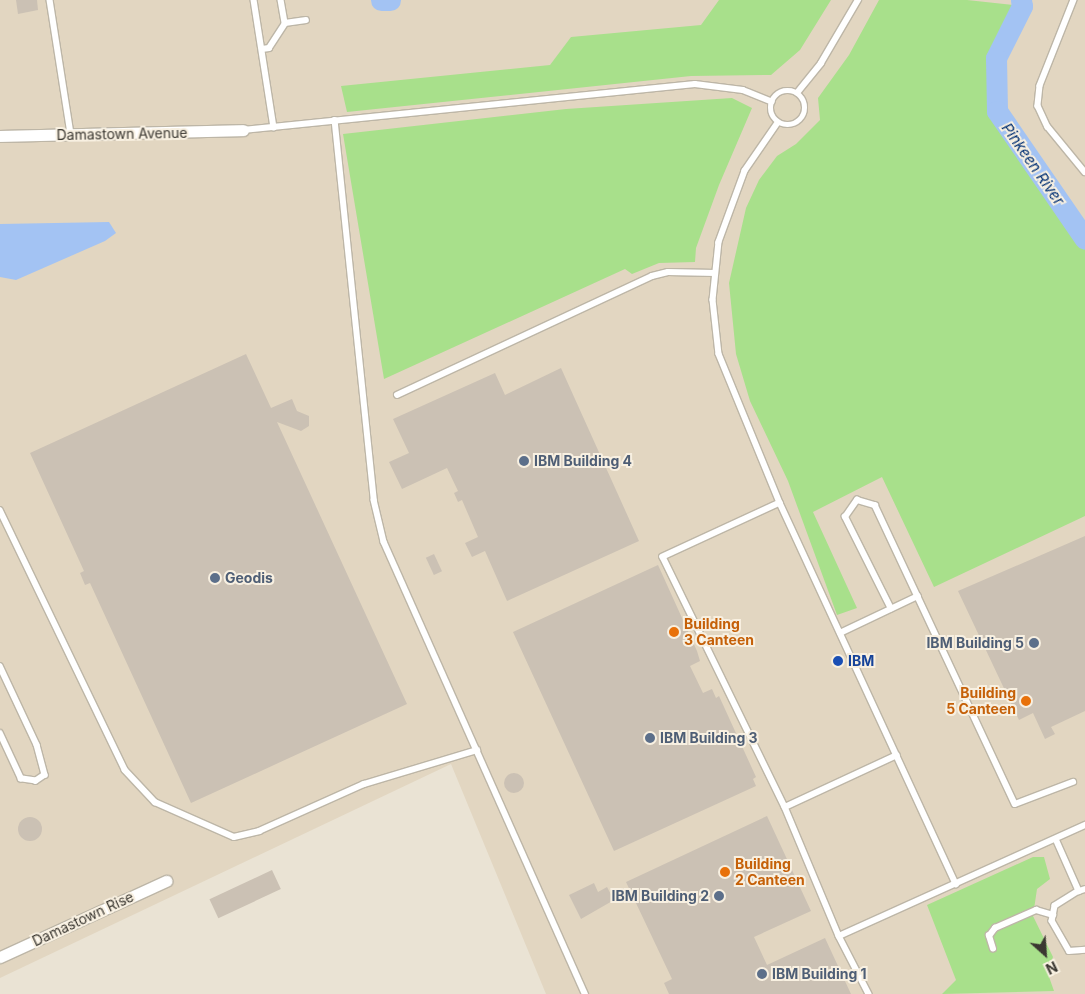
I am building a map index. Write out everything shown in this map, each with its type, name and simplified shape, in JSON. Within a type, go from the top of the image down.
[{"type":"street","name":"Damastown Avenue","points":[[0,136],[244,130]]},
{"type":"street","name":"Damastown Rise","points":[[0,957],[166,881]]},
{"type":"lane","points":[[50,0],[71,134]]},
{"type":"lane","points":[[254,0],[274,127]]},
{"type":"lane","points":[[262,49],[269,48],[285,23],[281,0]]},
{"type":"lane","points":[[797,94],[821,63],[858,0]]},
{"type":"lane","points":[[1074,0],[1040,86],[1038,106],[1048,127],[1085,172]]},
{"type":"lane","points":[[285,23],[306,20]]},
{"type":"lane","points":[[244,130],[695,84],[743,90],[772,102]]},
{"type":"lane","points":[[780,93],[797,94],[805,107],[803,118],[789,126],[778,123],[771,113],[772,102],[780,93]]},
{"type":"lane","points":[[335,120],[374,500],[384,542],[585,994]]},
{"type":"lane","points":[[778,123],[745,170],[718,242],[713,300],[719,354],[780,504],[956,884]]},
{"type":"lane","points":[[397,394],[652,276],[668,272],[715,273]]},
{"type":"lane","points":[[891,609],[845,517],[857,500],[875,505],[1015,804],[1073,782]]},
{"type":"lane","points":[[780,504],[663,557],[784,807],[839,936],[869,994]]},
{"type":"lane","points":[[0,510],[126,770],[155,802],[234,837],[258,831],[364,784],[477,750]]},
{"type":"lane","points":[[840,633],[918,596]]},
{"type":"lane","points":[[0,666],[37,744],[45,774],[36,781],[21,779],[0,734]]},
{"type":"lane","points":[[784,807],[896,755]]},
{"type":"lane","points":[[839,936],[1085,825]]},
{"type":"lane","points":[[1056,838],[1082,889],[1055,906],[1052,915],[1056,932],[1068,951],[1085,950]]},
{"type":"lane","points":[[993,949],[989,936],[994,928],[1036,910],[1052,915]]},
{"type":"shaded area","points":[[0,0],[1085,0],[1085,994],[546,994],[451,764],[0,978]]},
{"type":"green space","points":[[719,0],[831,0],[800,50],[771,75],[691,76],[347,112],[341,86],[550,65],[571,37],[701,25]]},
{"type":"green space","points":[[879,0],[967,0],[1022,6],[996,58],[997,111],[1085,239],[1085,516],[934,587],[882,477],[813,512],[857,608],[837,615],[788,481],[750,401],[736,354],[729,283],[746,208],[759,180],[777,156],[796,144],[820,120],[818,98],[849,55]]},
{"type":"green space","points":[[732,98],[752,108],[719,185],[696,248],[695,262],[659,263],[632,274],[625,269],[384,379],[343,134],[566,109]]},
{"type":"green space","points":[[1033,857],[1044,857],[1050,879],[1037,889],[1033,916],[1053,957],[1047,971],[1054,991],[942,994],[956,980],[927,905]]},
{"type":"water","points":[[109,222],[116,233],[105,241],[16,280],[0,277],[0,224]]},
{"type":"building","points":[[16,0],[37,0],[38,10],[18,14]]},
{"type":"building","name":"Geodis","points":[[246,354],[271,408],[292,399],[297,411],[309,416],[309,426],[301,431],[277,422],[407,704],[191,803],[90,583],[85,585],[80,573],[84,571],[30,453]]},
{"type":"building","name":"IBM Building 4","points":[[561,368],[639,541],[507,601],[485,551],[472,557],[465,543],[478,537],[462,500],[458,502],[454,493],[458,491],[447,468],[402,489],[389,462],[409,453],[393,419],[495,373],[505,395]]},
{"type":"building","name":"IBM Building 5","points":[[1085,536],[1085,711],[1051,727],[1055,734],[1045,739],[1033,713],[1019,720],[958,591]]},
{"type":"building","points":[[434,554],[442,571],[434,575],[426,558]]},
{"type":"building","name":"IBM Building 3","points":[[658,565],[697,651],[700,661],[690,666],[703,693],[712,689],[716,698],[719,696],[756,777],[753,779],[756,786],[614,851],[513,632]]},
{"type":"building","points":[[514,773],[521,776],[524,783],[521,790],[514,793],[507,790],[504,783],[507,776]]},
{"type":"building","name":"IBM Building 2","points":[[767,816],[811,911],[754,937],[767,965],[825,938],[851,994],[669,994],[664,983],[672,979],[626,882]]},
{"type":"building","points":[[30,817],[35,818],[41,824],[41,834],[35,840],[30,841],[25,840],[19,834],[18,829],[19,824],[25,818]]},
{"type":"building","points":[[272,870],[281,889],[218,918],[209,899]]},
{"type":"building","points":[[594,883],[598,892],[607,887],[614,900],[581,919],[569,895]]},
{"type":"waterway","name":"Pinkeen River","points":[[381,0],[390,0]]},
{"type":"waterway","name":"Pinkeen River","points":[[1021,0],[1022,6],[996,58],[997,111],[1085,239]]},
{"type":"place","name":"IBM Building 4","points":[[524,461]]},
{"type":"place","name":"Geodis","points":[[215,578]]},
{"type":"place","name":"Building 3 Canteen","points":[[674,632]]},
{"type":"place","name":"IBM Building 5","points":[[1034,643]]},
{"type":"place","name":"IBM","points":[[838,661]]},
{"type":"place","name":"Building 5 Canteen","points":[[1026,701]]},
{"type":"place","name":"IBM Building 3","points":[[650,738]]},
{"type":"place","name":"Building 2 Canteen","points":[[725,872]]},
{"type":"place","name":"IBM Building 2","points":[[719,896]]},
{"type":"place","name":"IBM Building 1","points":[[762,974]]}]
